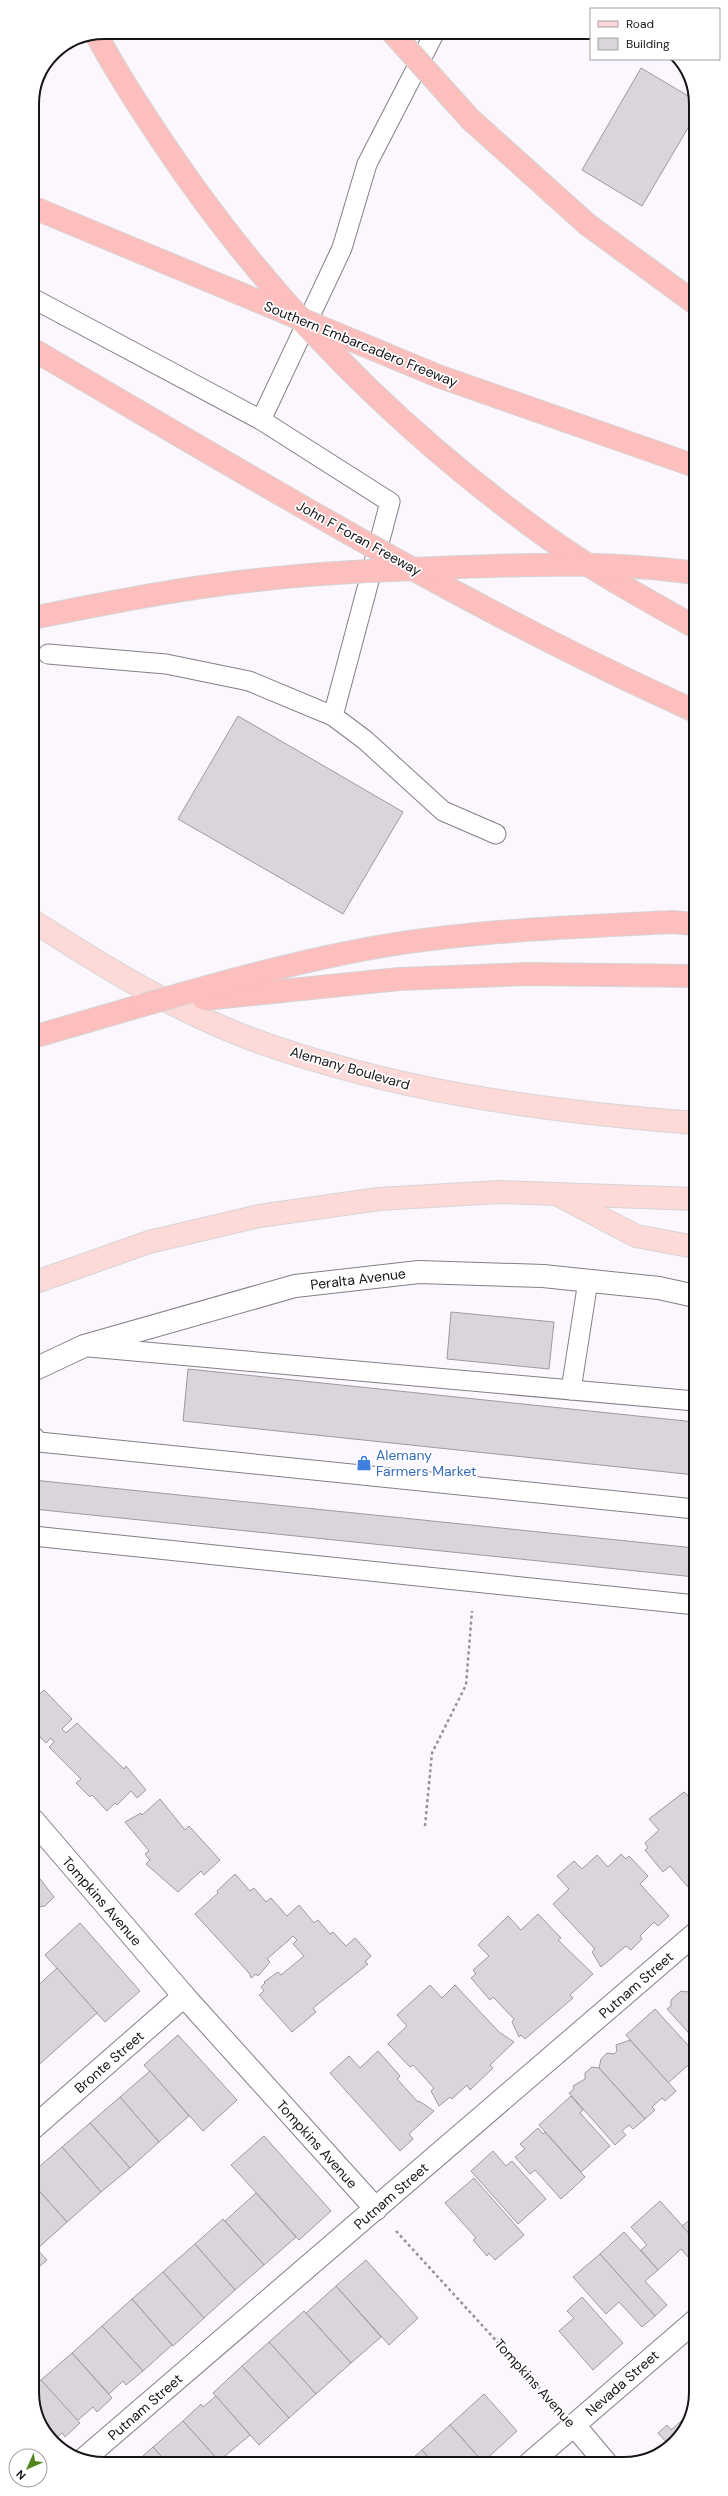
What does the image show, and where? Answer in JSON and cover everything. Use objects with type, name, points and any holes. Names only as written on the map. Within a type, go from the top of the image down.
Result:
[{"type":"highway","points":[[99,39],[117,74],[194,188],[267,283],[360,381],[446,460],[549,539],[689,623]]},
{"type":"highway","points":[[398,39],[470,119],[588,225],[689,299]]},
{"type":"highway","name":"Southern Embarcadero Freeway","points":[[39,210],[438,376],[689,464]]},
{"type":"highway","name":"John F Foran Freeway","points":[[39,353],[363,542],[515,624],[689,708]]},
{"type":"highway","points":[[39,617],[166,593],[256,580],[340,572],[505,566],[588,565],[689,573]]},
{"type":"highway","points":[[39,1034],[265,971],[389,945],[521,930],[672,922],[689,923]]},
{"type":"highway","points":[[143,1005],[399,979],[527,974],[689,976]]},
{"type":"main road","name":"Alemany Boulevard","points":[[39,926],[124,977],[182,1009],[246,1037],[310,1058],[461,1096],[537,1108],[689,1122]]},
{"type":"main road","points":[[39,1282],[149,1242],[259,1216],[379,1199],[499,1192],[552,1192],[689,1199]]},
{"type":"main road","points":[[552,1192],[636,1236],[689,1246]]},
{"type":"street","name":"Peralta Avenue","points":[[39,1367],[84,1346],[296,1286],[419,1272],[543,1276],[660,1288],[689,1295]]},
{"type":"street","name":"Tompkins Avenue","points":[[39,1827],[184,1996],[376,2209]]},
{"type":"street","name":"Putnam Street","points":[[88,2455],[689,1940]]},
{"type":"street","name":"Bronte Street","points":[[39,2123],[184,1996]]},
{"type":"street","name":"Nevada Street","points":[[537,2457],[689,2326]]},
{"type":"street","name":"Tompkins Avenue","points":[[574,2425],[601,2457]]},
{"type":"lane","points":[[261,420],[342,248],[367,164],[431,39]]},
{"type":"lane","points":[[39,302],[261,420],[390,502],[334,716]]},
{"type":"lane","points":[[48,654],[166,664],[249,680],[334,716],[365,740],[443,811],[496,834]]},
{"type":"lane","points":[[571,1390],[588,1281]]},
{"type":"lane","points":[[84,1346],[689,1400]]},
{"type":"lane","points":[[39,1442],[689,1508]]},
{"type":"lane","points":[[39,1537],[689,1604]]},
{"type":"path","points":[[425,1826],[432,1753],[466,1685],[475,1582]]},
{"type":"path","name":"Tompkins Avenue","points":[[376,2209],[574,2425]]},
{"type":"building","points":[[641,68],[688,96],[689,126],[642,206],[582,170]]},
{"type":"building","points":[[238,716],[403,812],[343,914],[178,819]]},
{"type":"building","points":[[451,1312],[554,1322],[549,1369],[447,1359]]},
{"type":"building","points":[[188,1369],[689,1421],[689,1474],[183,1421]]},
{"type":"building","points":[[39,1481],[689,1547],[689,1576],[39,1510]]},
{"type":"building","points":[[44,1690],[72,1719],[62,1729],[66,1733],[77,1723],[124,1769],[126,1766],[146,1790],[137,1798],[131,1791],[117,1805],[115,1803],[107,1811],[92,1795],[90,1797],[76,1783],[81,1779],[49,1747],[54,1742],[51,1738],[46,1743],[39,1735],[39,1695]]},
{"type":"building","points":[[684,1792],[689,1797],[689,1888],[670,1866],[663,1872],[645,1850],[648,1848],[645,1843],[659,1830],[649,1819]]},
{"type":"building","points":[[160,1799],[185,1830],[189,1826],[220,1860],[204,1875],[201,1871],[178,1892],[146,1864],[150,1860],[145,1854],[149,1851],[125,1822],[141,1813],[142,1815]]},
{"type":"building","points":[[621,1854],[626,1859],[629,1856],[648,1876],[640,1884],[669,1916],[658,1926],[654,1922],[640,1936],[642,1939],[631,1950],[626,1946],[601,1967],[592,1952],[595,1949],[553,1904],[569,1889],[557,1876],[574,1861],[582,1869],[597,1855],[608,1867]]},
{"type":"building","points":[[235,1874],[250,1891],[254,1888],[266,1902],[271,1898],[287,1916],[299,1905],[314,1923],[318,1920],[330,1934],[333,1932],[346,1946],[355,1938],[371,1956],[365,1962],[368,1964],[313,2008],[316,2012],[292,2032],[259,1995],[264,1991],[261,1987],[265,1983],[264,1982],[278,1972],[281,1975],[304,1956],[293,1944],[297,1940],[293,1936],[267,1959],[270,1962],[258,1976],[256,1974],[251,1978],[249,1973],[195,1914],[218,1893],[217,1891]]},
{"type":"building","points":[[39,1878],[54,1897],[45,1906],[39,1907]]},
{"type":"building","points":[[538,1914],[561,1938],[558,1940],[593,1974],[570,1995],[573,1998],[525,2039],[521,2035],[519,2037],[512,2022],[514,2019],[493,1997],[490,2000],[471,1978],[476,1974],[473,1970],[489,1956],[478,1945],[508,1916],[521,1930]]},
{"type":"building","points":[[80,1923],[140,1991],[105,2022],[45,1955]]},
{"type":"building","points":[[57,1968],[97,2013],[39,2065],[39,1984]]},
{"type":"building","points":[[430,1985],[442,1998],[455,1985],[499,2032],[514,2042],[490,2065],[493,2068],[470,2090],[467,2085],[452,2099],[450,2097],[439,2106],[431,2091],[434,2088],[413,2065],[410,2067],[388,2044],[407,2026],[397,2015]]},
{"type":"building","points":[[689,1990],[689,2033],[667,2009],[671,2006],[671,2000],[681,1991],[687,1992]]},
{"type":"building","points":[[655,2009],[689,2046],[689,2064],[668,2083],[626,2035]]},
{"type":"building","points":[[178,2035],[237,2100],[203,2131],[144,2065]]},
{"type":"building","points":[[630,2040],[676,2091],[665,2101],[662,2098],[652,2107],[655,2110],[645,2119],[599,2068],[601,2059],[607,2053],[614,2054],[617,2051],[616,2045]]},
{"type":"building","points":[[378,2051],[400,2076],[397,2079],[418,2102],[419,2101],[434,2111],[409,2134],[413,2139],[400,2151],[330,2073],[349,2056],[360,2068]]},
{"type":"building","points":[[592,2067],[599,2068],[645,2119],[633,2129],[629,2125],[622,2131],[626,2135],[615,2145],[569,2093],[574,2089],[573,2086],[585,2079],[585,2073]]},
{"type":"building","points":[[150,2071],[189,2116],[159,2142],[120,2097]]},
{"type":"building","points":[[571,2096],[583,2110],[580,2113],[610,2146],[581,2172],[539,2125]]},
{"type":"building","points":[[120,2097],[159,2142],[130,2168],[90,2123]]},
{"type":"building","points":[[90,2123],[130,2168],[101,2192],[62,2147]]},
{"type":"building","points":[[538,2128],[543,2134],[545,2132],[585,2177],[561,2199],[535,2170],[530,2174],[515,2157],[525,2149],[520,2144]]},
{"type":"building","points":[[264,2136],[331,2211],[299,2240],[231,2165]]},
{"type":"building","points":[[62,2147],[101,2192],[67,2222],[39,2191],[39,2167]]},
{"type":"building","points":[[493,2151],[506,2166],[512,2161],[546,2199],[518,2224],[471,2171]]},
{"type":"building","points":[[474,2178],[524,2235],[495,2260],[489,2253],[487,2256],[473,2240],[476,2238],[445,2203]]},
{"type":"building","points":[[39,2191],[67,2222],[39,2247]]},
{"type":"building","points":[[256,2193],[296,2237],[264,2265],[225,2221]]},
{"type":"building","points":[[660,2201],[689,2233],[689,2258],[681,2249],[658,2270],[641,2250],[647,2245],[631,2227]]},
{"type":"building","points":[[223,2219],[264,2265],[235,2290],[195,2244]]},
{"type":"building","points":[[689,2220],[689,2234],[682,2226]]},
{"type":"building","points":[[624,2232],[658,2270],[645,2281],[667,2305],[655,2316],[600,2254]]},
{"type":"building","points":[[195,2244],[235,2290],[204,2318],[163,2272]]},
{"type":"building","points":[[39,2251],[47,2260],[39,2267]]},
{"type":"building","points":[[600,2254],[655,2316],[642,2327],[619,2302],[606,2314],[573,2277]]},
{"type":"building","points":[[366,2260],[418,2318],[389,2345],[336,2286]]},
{"type":"building","points":[[163,2272],[204,2318],[173,2346],[132,2299]]},
{"type":"building","points":[[336,2286],[381,2337],[351,2363],[306,2313]]},
{"type":"building","points":[[582,2297],[623,2343],[593,2370],[559,2331],[574,2318],[567,2311]]},
{"type":"building","points":[[132,2299],[172,2345],[143,2371],[102,2326]]},
{"type":"building","points":[[304,2311],[351,2363],[316,2394],[269,2342]]},
{"type":"building","points":[[102,2326],[143,2371],[126,2385],[123,2381],[109,2394],[72,2353]]},
{"type":"building","points":[[269,2342],[316,2394],[289,2418],[242,2366]]},
{"type":"building","points":[[72,2353],[112,2398],[97,2412],[93,2407],[77,2421],[41,2380]]},
{"type":"building","points":[[242,2366],[289,2418],[259,2445],[213,2393]]},
{"type":"building","points":[[41,2380],[80,2423],[65,2437],[62,2433],[57,2437],[52,2432],[44,2417],[40,2405],[39,2382]]},
{"type":"building","points":[[484,2394],[517,2431],[488,2457],[479,2457],[450,2425]]},
{"type":"building","points":[[216,2396],[250,2435],[224,2457],[215,2457],[183,2421],[201,2404],[203,2407]]},
{"type":"building","points":[[683,2420],[676,2432],[666,2442],[658,2433],[667,2425],[671,2430]]},
{"type":"building","points":[[183,2421],[215,2457],[162,2457],[153,2447]]},
{"type":"building","points":[[450,2425],[479,2457],[428,2457],[422,2450]]},
{"type":"building","points":[[153,2447],[162,2457],[142,2457]]},
{"type":"building","points":[[422,2450],[428,2457],[414,2457]]},
{"type":"place","name":"Alemany Farmers Market","points":[[364,1463]]}]
